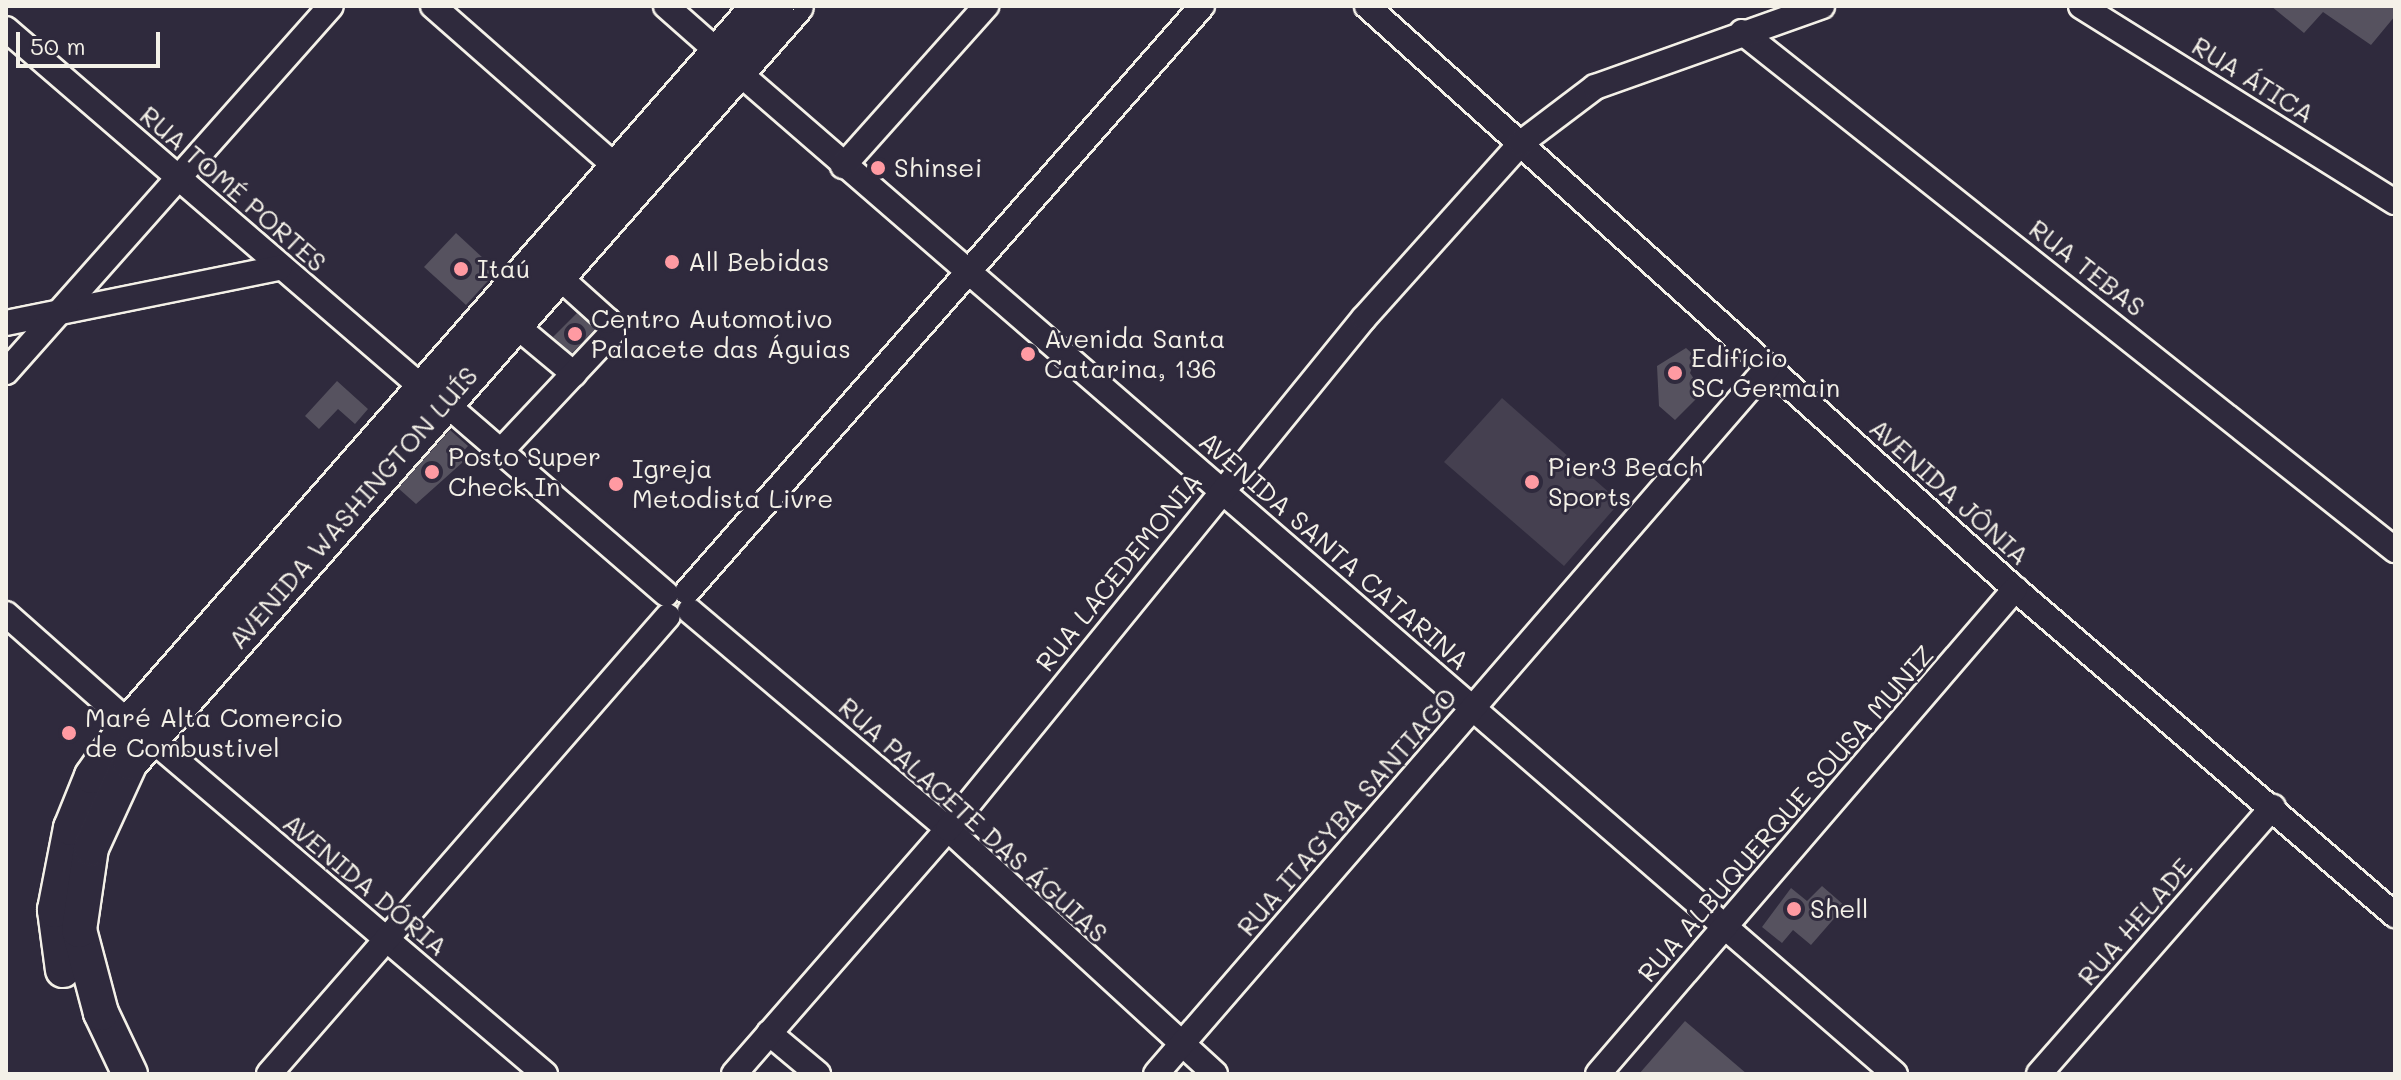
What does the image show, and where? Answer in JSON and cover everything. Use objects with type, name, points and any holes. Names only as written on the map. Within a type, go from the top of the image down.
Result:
[{"type":"highway","name":"AVENIDA WASHINGTON LUÍS","points":[[435,396],[514,324],[557,275],[727,61],[759,6]]},
{"type":"highway","name":"AVENIDA WASHINGTON LUÍS","points":[[104,1074],[62,965],[55,910],[71,828],[92,776],[139,730],[435,396],[616,167],[727,61],[796,6]]},
{"type":"highway","name":"AVENIDA WASHINGTON LUÍS","points":[[130,1074],[84,959],[80,902],[105,810],[139,730]]},
{"type":"street","points":[[6,372],[331,6]]},
{"type":"street","points":[[433,6],[616,167]]},
{"type":"street","name":"AVENIDA SANTA CATARINA","points":[[666,6],[843,166],[1727,927],[1884,1070]]},
{"type":"street","points":[[843,166],[986,6]]},
{"type":"street","points":[[269,1074],[966,269],[1202,6]]},
{"type":"street","name":"AVENIDA JÔNIA","points":[[1367,6],[2015,589],[2273,807],[2395,915]]},
{"type":"street","name":"RUA LACEDEMONIA","points":[[734,1074],[948,829],[1220,490],[1521,143],[1595,87],[1822,6]]},
{"type":"street","name":"RUA ÁTICA","points":[[2081,6],[2395,202]]},
{"type":"street","name":"RUA TOMÉ PORTES","points":[[6,29],[280,268],[435,396]]},
{"type":"street","name":"RUA TEBAS","points":[[1742,32],[2395,550]]},
{"type":"street","points":[[6,323],[280,268]]},
{"type":"street","points":[[501,451],[612,329],[557,275]]},
{"type":"street","points":[[514,324],[574,374]]},
{"type":"street","name":"RUA ITAGYBA SANTIAGO","points":[[1156,1074],[1768,367]]},
{"type":"street","name":"RUA PALACETE DAS ÁGUIAS","points":[[435,396],[948,829],[1215,1074]]},
{"type":"street","name":"RUA ALBUQUERQUE SOUSA MUNIZ","points":[[1598,1074],[2015,589]]},
{"type":"street","name":"AVENIDA DÓRIA","points":[[6,614],[545,1074]]},
{"type":"street","name":"RUA HELADE","points":[[2039,1074],[2273,807]]},
{"type":"street","points":[[769,1033],[818,1074]]},
{"type":"shaded area","name":"Pier3 Beach Sports","points":[[1502,398],[1620,502],[1564,566],[1444,462]]},
{"type":"building","points":[[2271,6],[2395,6],[2395,16],[2371,45],[2323,12],[2304,33]]},
{"type":"building","name":"Itaú","points":[[456,233],[497,271],[466,305],[424,267]]},
{"type":"building","name":"Centro Automotivo Palacete das Águias","points":[[577,313],[595,329],[572,353],[553,337]]},
{"type":"building","name":"Edifício SC Germain","points":[[1686,348],[1696,357],[1690,373],[1703,392],[1675,420],[1659,406],[1657,366]]},
{"type":"building","points":[[337,381],[368,409],[355,424],[338,409],[319,429],[305,416]]},
{"type":"building","name":"Posto Super Check In","points":[[450,430],[468,446],[457,458],[463,462],[416,504],[398,488]]},
{"type":"building","name":"Shell","points":[[1822,886],[1845,906],[1811,945],[1793,930],[1782,943],[1762,927],[1791,888],[1807,901]]},
{"type":"building","points":[[1685,1021],[1747,1074],[1639,1074]]},
{"type":"place","name":"Shinsei","points":[[878,168]]},
{"type":"place","name":"All Bebidas","points":[[672,262]]},
{"type":"place","name":"Itaú","points":[[461,269]]},
{"type":"place","name":"Centro Automotivo Palacete das Águias","points":[[575,334]]},
{"type":"place","name":"Avenida Santa Catarina, 136","points":[[1028,354]]},
{"type":"place","name":"Edifício SC Germain","points":[[1675,373]]},
{"type":"place","name":"Posto Super Check In","points":[[432,472]]},
{"type":"place","name":"Pier3 Beach Sports","points":[[1532,482]]},
{"type":"place","name":"Igreja Metodista Livre","points":[[616,484]]},
{"type":"place","name":"Maré Alta Comercio de Combustivel","points":[[69,733]]},
{"type":"place","name":"Shell","points":[[1794,909]]}]
